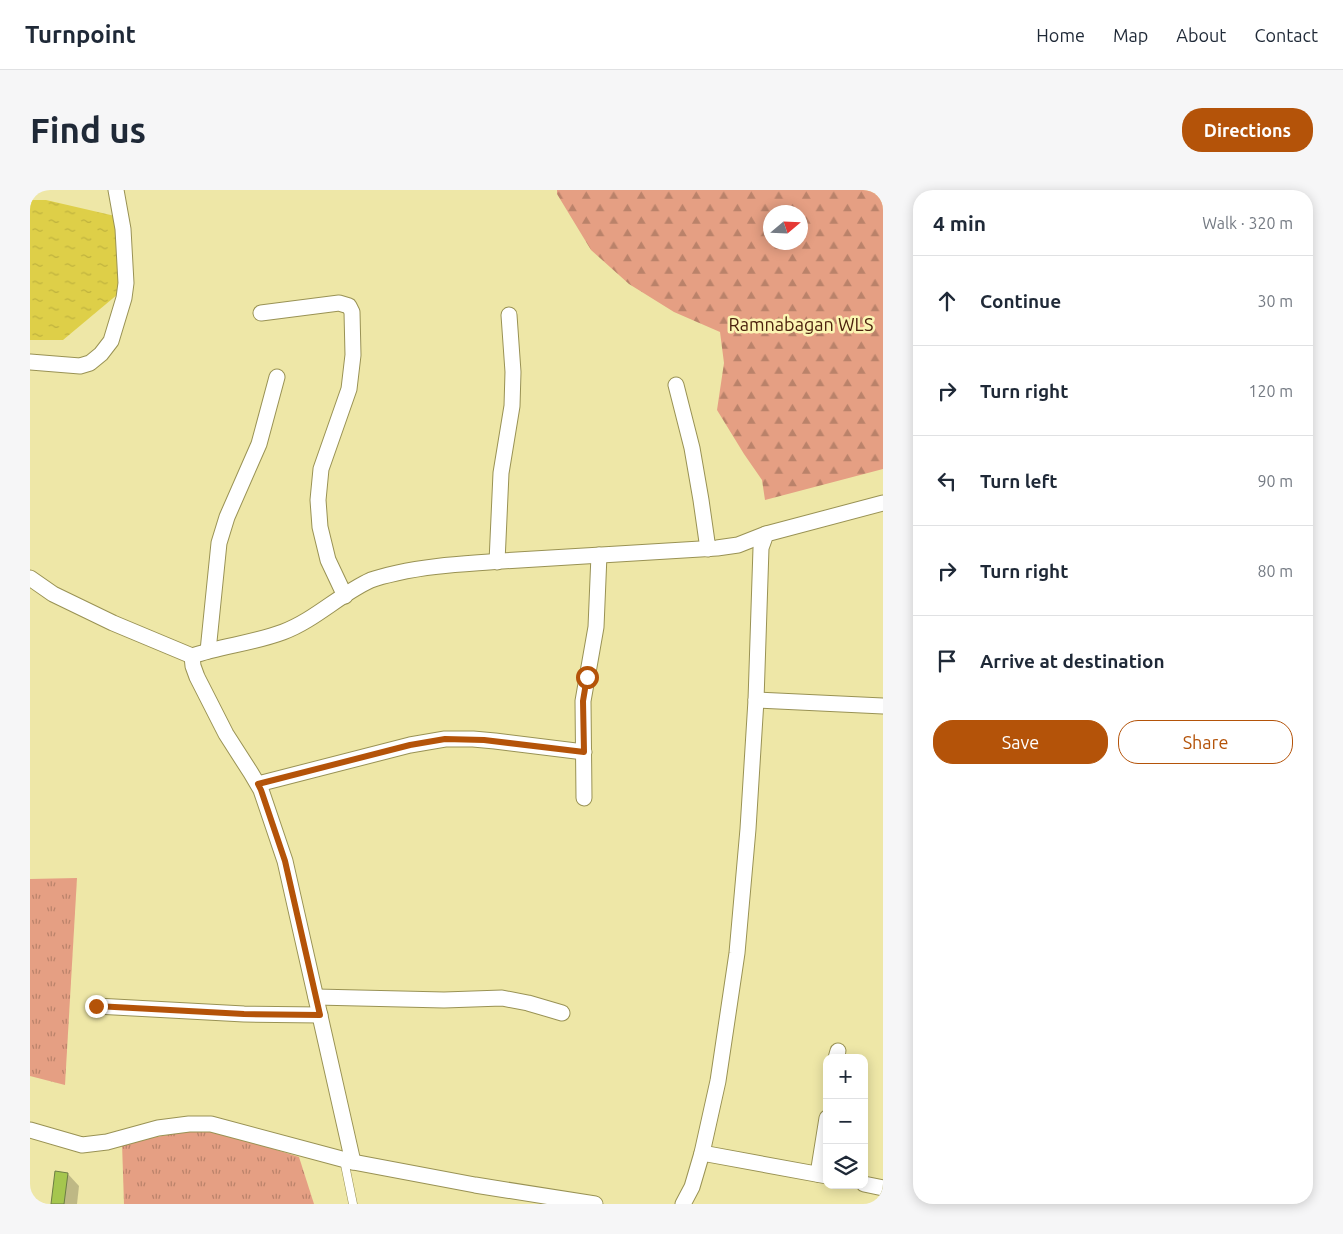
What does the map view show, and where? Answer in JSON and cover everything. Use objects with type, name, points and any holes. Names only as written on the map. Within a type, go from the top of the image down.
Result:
[{"type":"street","points":[[30,362],[80,366],[101,354],[111,341],[124,298],[126,283],[123,229],[116,190]]},
{"type":"street","points":[[261,313],[339,303],[348,306],[352,312],[353,355],[349,389],[320,470],[318,500],[320,527],[328,560],[345,596]]},
{"type":"street","points":[[497,562],[501,473],[512,406],[513,372],[509,315]]},
{"type":"street","points":[[208,650],[219,543],[227,517],[259,444],[277,377]]},
{"type":"street","points":[[676,385],[692,448],[702,500],[708,549]]},
{"type":"street","points":[[30,578],[53,594],[96,615],[192,656],[208,650],[283,632],[372,580],[396,573],[426,568],[497,562],[708,549],[738,545],[766,534],[883,503]]},
{"type":"street","points":[[683,1204],[692,1187],[702,1153],[718,1081],[737,953],[748,829],[756,700],[761,548],[766,534]]},
{"type":"street","points":[[584,798],[583,701],[596,627],[599,555]]},
{"type":"street","points":[[192,656],[197,677],[226,734],[261,790],[285,861],[320,1015],[348,1161]]},
{"type":"street","points":[[756,700],[883,706]]},
{"type":"street","points":[[258,784],[410,745],[445,739],[495,741],[584,752]]},
{"type":"street","points":[[316,997],[444,1000],[502,998],[562,1013]]},
{"type":"street","points":[[96,1006],[244,1014],[320,1015]]},
{"type":"street","points":[[30,1130],[82,1145],[107,1142],[158,1128],[189,1124],[211,1124],[348,1161],[475,1185],[595,1204]]},
{"type":"street","points":[[702,1153],[822,1175],[825,1144]]},
{"type":"street","points":[[868,1185],[883,1188]]},
{"type":"lane","points":[[348,1161],[353,1204]]},
{"type":"green space","name":"Ramnabagan WLS","points":[[557,190],[883,190],[883,469],[765,500],[762,480],[717,410],[724,363],[720,332],[674,312],[629,284],[591,250],[557,194]]},
{"type":"green space","points":[[77,878],[65,1085],[30,1076],[30,879]]},
{"type":"green space","points":[[207,1128],[299,1157],[314,1204],[124,1204],[122,1143]]},
{"type":"water","points":[[30,200],[46,200],[115,216],[124,289],[63,340],[30,340]]},
{"type":"building","points":[[55,1171],[68,1173],[64,1204],[51,1204]]},
{"type":"route","points":[[96,1006],[244,1014],[320,1015],[285,861],[258,784],[410,745],[445,739],[484,740],[584,752],[583,701],[587,677]]}]
